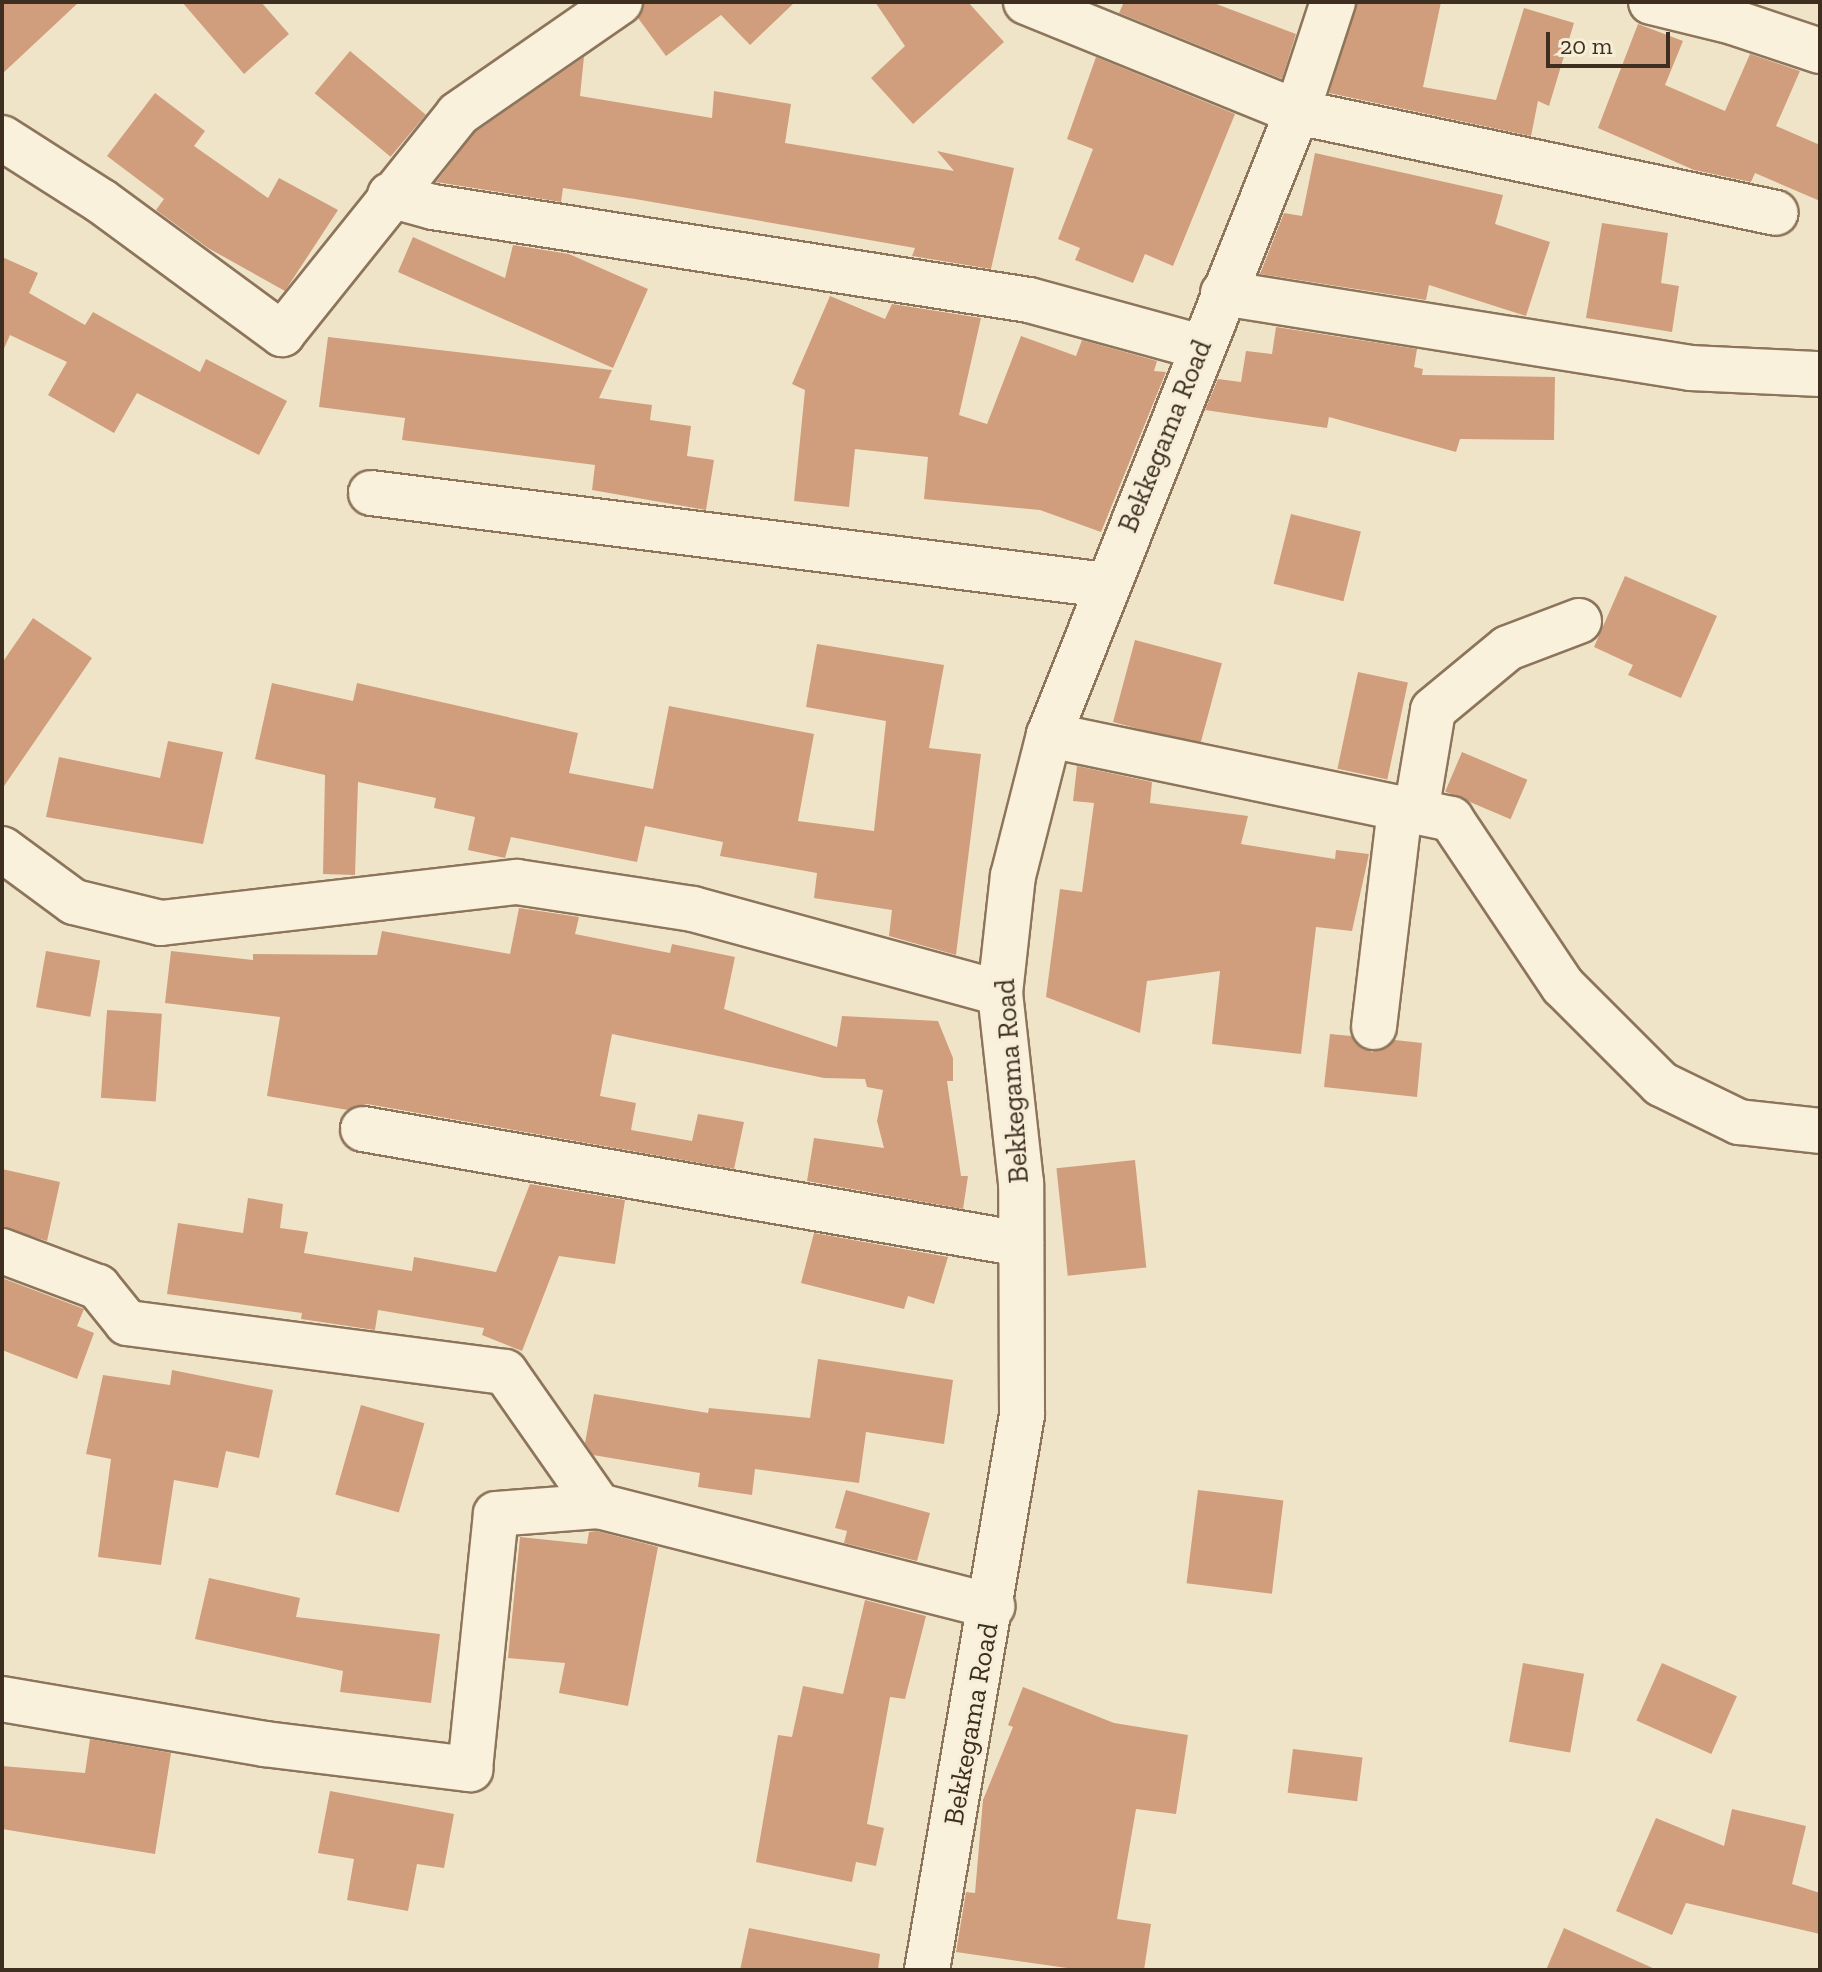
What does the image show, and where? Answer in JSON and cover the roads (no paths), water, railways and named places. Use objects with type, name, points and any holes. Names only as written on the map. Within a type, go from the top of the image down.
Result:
[{"type":"street","points":[[2,138],[101,201],[282,334],[390,195],[458,114],[620,2]]},
{"type":"street","points":[[1026,2],[1297,112],[1775,213]]},
{"type":"street","name":"Bekkegama Road","points":[[927,1970],[992,1606],[1022,1415],[1021,1183],[1000,993],[1013,876],[1049,735],[1105,585],[1297,112],[1333,2]]},
{"type":"street","points":[[1651,2],[1733,22],[1820,51]]},
{"type":"street","points":[[390,195],[448,210],[1029,300],[1201,347]]},
{"type":"street","points":[[1223,293],[1691,368],[1820,374]]},
{"type":"street","points":[[371,493],[1105,585]]},
{"type":"street","points":[[1374,1027],[1408,810],[1433,710],[1508,648],[1579,621]]},
{"type":"street","points":[[1049,735],[1451,819],[1563,986],[1661,1084],[1739,1122],[1820,1131]]},
{"type":"street","points":[[2,849],[74,902],[161,923],[517,882],[693,909],[1000,993]]},
{"type":"street","points":[[363,1129],[1021,1244]]},
{"type":"street","points":[[2,1251],[98,1287],[127,1323],[505,1372],[599,1506]]},
{"type":"street","points":[[2,1699],[265,1744],[470,1769],[496,1514],[599,1506],[992,1606]]}]
